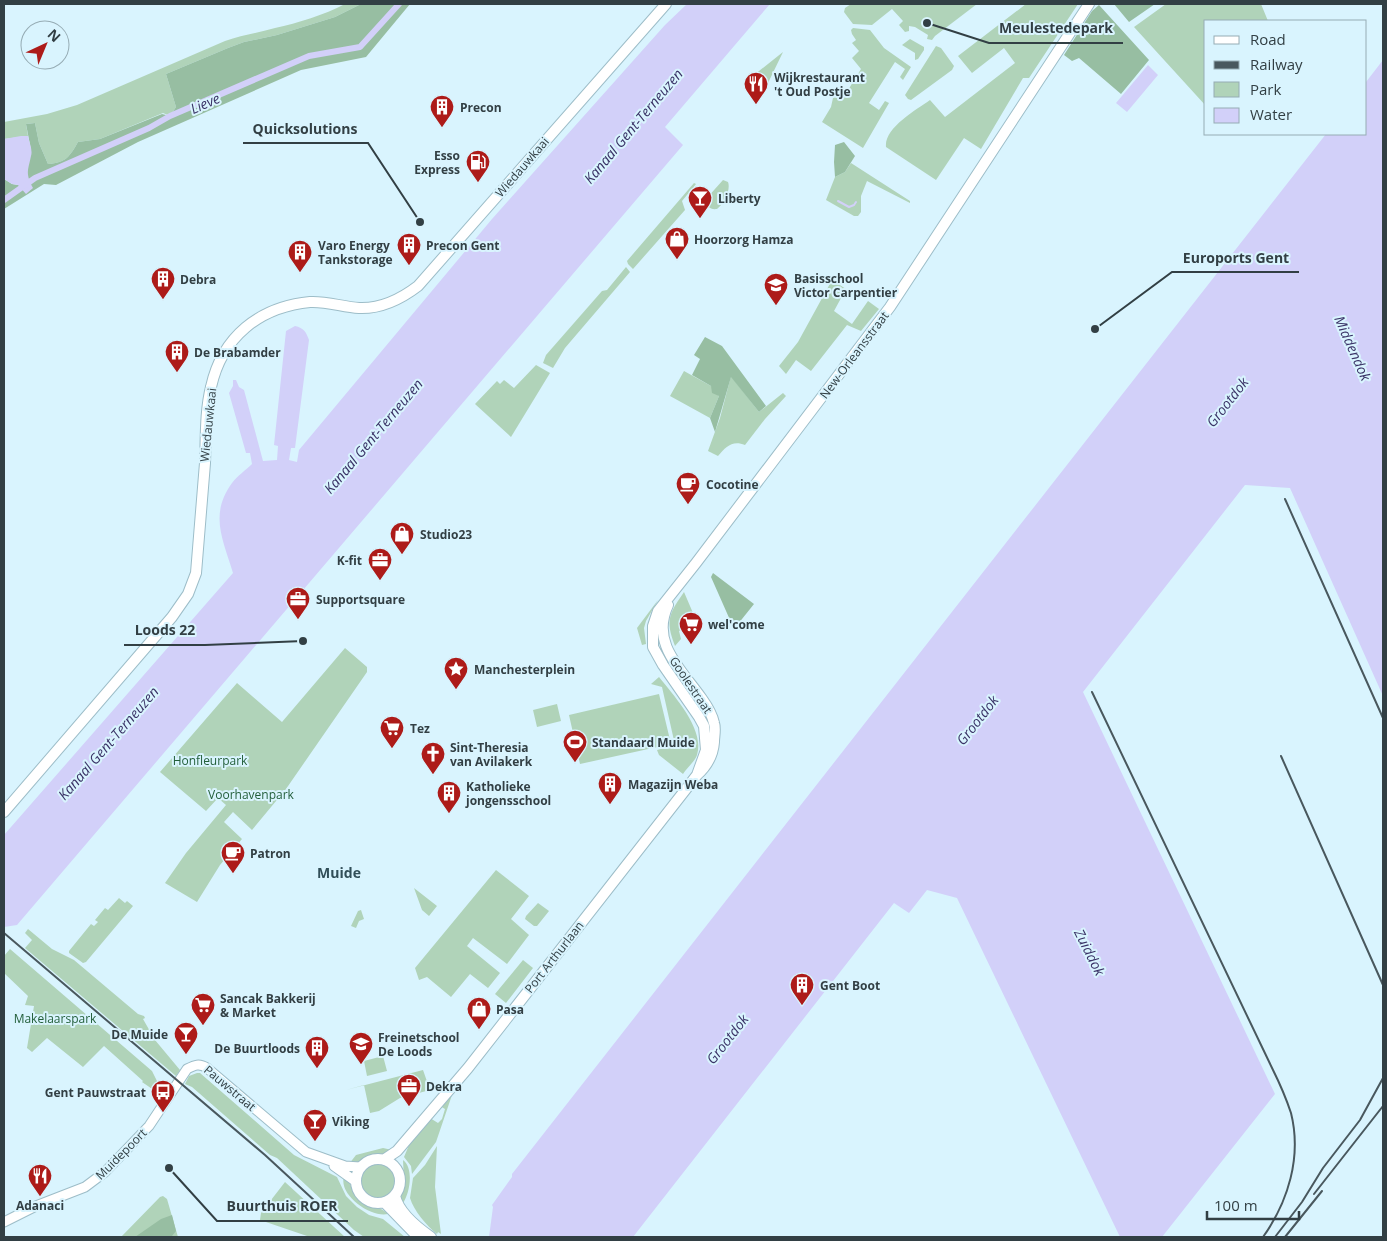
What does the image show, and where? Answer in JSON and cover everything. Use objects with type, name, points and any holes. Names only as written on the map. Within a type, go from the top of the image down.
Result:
[{"type":"main road","name":"Wiedauwkaai","points":[[4,812],[172,617],[188,594],[196,573],[211,387],[224,353],[233,339],[256,320],[289,305],[313,302],[359,308],[375,307],[394,302],[418,286],[666,4]]},
{"type":"main road","name":"New-Orleansstraat","points":[[671,597],[886,313],[1089,4]]},
{"type":"main road","name":"Goolestraat","points":[[671,597],[661,624],[665,644],[708,708],[715,726]]},
{"type":"main road","name":"Goolestraat","points":[[671,597],[664,602],[654,619],[653,647],[704,726]]},
{"type":"main road","name":"Port Arthurlaan","points":[[697,775],[706,750],[704,726]]},
{"type":"main road","name":"Port Arthurlaan","points":[[360,1167],[371,1159],[385,1159],[397,1151],[473,1061],[704,768],[710,759],[713,748],[715,726]]},
{"type":"main road","name":"Port Arthurlaan","points":[[395,1196],[400,1186],[396,1168],[409,1137]]},
{"type":"main road","points":[[385,1159],[396,1168]]},
{"type":"main road","points":[[355,1182],[360,1167]]},
{"type":"main road","name":"Port Arthurlaan","points":[[355,1182],[358,1191],[366,1200],[378,1204],[384,1202]]},
{"type":"main road","points":[[418,1237],[384,1202],[395,1196],[396,1201],[408,1216],[431,1237]]},
{"type":"street","name":"Pauwstraat","points":[[187,1070],[196,1064],[202,1064],[270,1122]]},
{"type":"street","name":"Muidepoort","points":[[4,1222],[36,1206],[85,1187],[105,1172],[149,1126],[187,1070]]},
{"type":"street","name":"Port Arthurlaan","points":[[270,1122],[306,1152],[347,1167],[360,1167]]},
{"type":"street","name":"Port Arthurlaan","points":[[328,1161],[355,1182]]},
{"type":"green space","points":[[345,4],[361,4],[335,17],[277,35],[244,42],[166,74],[176,107],[170,116],[163,113],[100,139],[78,142],[70,155],[59,162],[48,164],[39,143],[35,123],[26,124],[28,136],[4,139],[4,122],[47,114],[77,105],[225,41],[302,21]]},
{"type":"green space","points":[[361,4],[410,4],[366,57],[301,70],[138,142],[56,185],[44,184],[4,209],[4,179],[18,185],[27,178],[31,150],[26,124],[35,123],[39,143],[48,164],[59,162],[70,155],[78,142],[100,139],[162,114],[170,116],[176,107],[166,74],[244,42],[277,35],[335,17]]},
{"type":"green space","points":[[851,4],[977,4],[932,40],[927,39],[928,35],[915,27],[909,26],[909,31],[905,32],[899,25],[903,21],[892,9],[872,25],[853,24],[844,12],[845,8]]},
{"type":"green space","points":[[1026,4],[1078,4],[1029,78],[1023,78],[981,149],[964,138],[936,180],[886,147],[890,133],[895,126],[930,100],[945,117],[1015,63],[1004,48],[972,73],[958,56]]},
{"type":"green space","points":[[1114,4],[1155,4],[1129,22]]},
{"type":"green space","points":[[1166,4],[1261,4],[1268,20],[1204,20],[1204,104],[1134,27]]},
{"type":"green space","points":[[1099,5],[1149,60],[1121,94],[1079,58],[1072,61],[1064,55],[1092,11]]},
{"type":"green space","points":[[853,28],[870,30],[884,48],[911,67],[903,80],[900,77],[905,69],[895,62],[869,103],[879,110],[885,101],[889,103],[863,148],[822,122],[831,107],[833,98],[845,95],[861,69],[852,58],[859,51],[852,43],[856,40],[851,30]]},
{"type":"green space","points":[[910,39],[924,47],[918,59],[915,60],[915,53],[902,45]]},
{"type":"green space","points":[[936,46],[941,48],[954,66],[952,70],[911,100],[908,99],[905,95]]},
{"type":"green space","points":[[783,52],[768,83],[753,75],[754,75]]},
{"type":"green space","points":[[844,142],[855,156],[845,172],[835,177],[835,145]]},
{"type":"green space","points":[[851,163],[910,201],[910,203],[867,181],[861,196],[861,212],[858,216],[854,216],[826,200],[835,177],[845,172]]},
{"type":"green space","points":[[723,180],[728,182],[729,185],[726,197],[717,209],[710,208],[706,199]]},
{"type":"green space","points":[[694,183],[696,184],[682,201],[685,210],[633,269],[627,261]]},
{"type":"green space","points":[[626,267],[630,272],[565,348],[553,368],[543,363],[546,355],[602,291],[607,290]]},
{"type":"green space","points":[[832,280],[846,289],[834,311],[852,324],[868,301],[879,309],[861,331],[847,325],[811,371],[796,360],[786,374],[779,366],[798,342]]},
{"type":"green space","points":[[705,337],[722,346],[766,406],[759,412],[731,377],[715,432],[710,418],[719,396],[712,393],[711,386],[692,375],[700,359],[694,355]]},
{"type":"green space","points":[[536,365],[550,373],[511,437],[475,404],[497,381],[500,384],[504,380],[514,388]]},
{"type":"green space","points":[[684,371],[711,386],[719,396],[710,418],[670,396]]},
{"type":"green space","points":[[731,376],[759,412],[783,393],[786,396],[745,445],[733,444],[718,456],[708,451],[720,418]]},
{"type":"green space","points":[[713,573],[754,604],[734,629],[711,577]]},
{"type":"green space","points":[[684,592],[696,620],[679,631],[681,639],[675,646],[670,630],[670,617]]},
{"type":"green space","points":[[658,600],[646,621],[644,628],[646,644],[642,645],[637,628]]},
{"type":"green space","points":[[345,648],[367,667],[367,672],[286,789],[252,830],[233,812],[224,822],[242,839],[220,865],[197,902],[165,883],[186,853],[226,805],[218,798],[206,811],[160,772],[237,683],[282,722]]},
{"type":"green space","points":[[659,677],[687,713],[697,735],[697,755],[683,774],[659,755],[657,750],[675,745],[662,687],[651,684]]},
{"type":"green space","points":[[659,694],[671,744],[580,764],[569,715]]},
{"type":"green space","points":[[557,704],[561,721],[537,727],[533,710]]},
{"type":"green space","points":[[496,870],[529,896],[511,919],[529,935],[507,964],[473,938],[467,946],[500,973],[488,988],[470,974],[451,997],[427,977],[419,980],[415,968]]},
{"type":"green space","points":[[414,888],[437,906],[429,916],[422,910]]},
{"type":"green space","points":[[119,898],[133,906],[86,962],[83,963],[69,953],[91,924],[94,926],[98,922],[95,920],[105,908],[108,910]]},
{"type":"green space","points":[[538,903],[549,911],[537,926],[534,926],[525,919]]},
{"type":"green space","points":[[361,910],[364,919],[359,921],[356,928],[351,926],[358,911]]},
{"type":"green space","points":[[28,929],[52,949],[74,960],[138,1014],[144,1016],[145,1018],[143,1019],[155,1040],[180,1070],[176,1076],[25,948],[32,940],[25,933]]},
{"type":"green space","name":"Makelaarspark","points":[[10,949],[152,1071],[157,1081],[165,1088],[161,1095],[142,1082],[104,1046],[83,1067],[47,1038],[32,1052],[27,1048],[34,1006],[25,1005],[28,996],[4,973],[4,956]]},
{"type":"green space","points":[[523,960],[533,968],[506,1003],[495,994]]},
{"type":"green space","points":[[383,1056],[387,1071],[367,1076],[364,1061]]},
{"type":"green space","points":[[423,1070],[430,1090],[400,1098],[379,1111],[370,1113],[364,1085]]},
{"type":"green space","points":[[200,1073],[294,1155],[337,1177],[346,1196],[357,1207],[369,1215],[383,1219],[405,1237],[364,1237],[354,1230],[277,1158],[270,1155],[192,1087],[185,1084],[189,1076]]},
{"type":"green space","points":[[452,1095],[436,1142],[412,1174],[411,1166],[404,1157],[412,1138],[430,1118],[438,1123],[442,1119],[445,1109],[440,1106]]},
{"type":"green space","points":[[437,1146],[435,1187],[441,1234],[438,1232],[437,1234],[417,1213],[410,1198],[413,1178],[425,1165]]},
{"type":"green space","points":[[383,1148],[392,1150],[349,1164],[356,1155]]},
{"type":"green space","points":[[403,1160],[409,1169],[410,1181],[408,1193],[403,1203],[400,1196],[404,1181]]},
{"type":"green space","points":[[378,1161],[391,1167],[397,1180],[391,1193],[378,1199],[365,1193],[359,1180],[365,1167]]},
{"type":"green space","points":[[344,1176],[363,1202],[382,1209],[388,1214],[373,1212],[357,1204],[346,1191],[343,1183]]},
{"type":"green space","points":[[285,1182],[345,1237],[310,1237],[260,1220],[261,1213]]},
{"type":"green space","points":[[163,1196],[167,1199],[178,1237],[121,1237],[160,1197]]},
{"type":"green space","points":[[172,1215],[176,1231],[172,1236],[135,1237],[161,1219]]},
{"type":"water","name":"Kanaal Gent-Terneuzen","points":[[687,4],[770,4],[665,127],[683,145],[17,925],[4,927],[4,835],[233,573],[220,527],[221,506],[232,483],[252,464],[250,453],[246,453],[229,393],[233,386],[233,380],[236,380],[239,387],[244,390],[263,461],[277,460],[278,446],[274,445],[286,331],[295,326],[304,331],[309,340],[295,448],[291,448],[289,460],[297,462],[299,450],[492,219],[665,25]]},
{"type":"water","points":[[1383,60],[1383,696],[1290,488],[1245,485],[1083,692],[1275,1094],[1162,1237],[1120,1237],[957,898],[927,890],[909,913],[894,903],[633,1237],[489,1237],[492,1205],[512,1177],[512,1174],[1325,135],[1367,135],[1367,81]]},
{"type":"water","points":[[1148,65],[1158,75],[1127,112],[1116,103]]},
{"type":"water","points":[[28,136],[32,151],[28,172],[33,188],[26,194],[18,185],[4,179],[4,139]]},
{"type":"waterway","name":"Lieve","points":[[4,200],[35,178],[149,128],[170,116],[309,56],[360,47],[399,4]]},
{"type":"waterway","points":[[838,201],[849,207],[856,202]]},
{"type":"railway","points":[[1285,499],[1383,718]]},
{"type":"railway","points":[[1092,692],[1276,1075],[1291,1113],[1295,1146],[1294,1162],[1286,1194],[1263,1237]]},
{"type":"railway","points":[[1281,756],[1383,985]]},
{"type":"railway","points":[[4,933],[265,1155],[354,1237]]},
{"type":"railway","points":[[1275,1237],[1302,1202],[1323,1168],[1360,1120],[1383,1078]]},
{"type":"railway","points":[[1314,1194],[1383,1106]]},
{"type":"railway","points":[[1285,1237],[1322,1191]]},
{"type":"place","name":"Meulestedepark","points":[[927,23]]},
{"type":"place","name":"Wijkrestaurant 't Oud Postje","points":[[756,105]]},
{"type":"place","name":"Precon","points":[[442,128]]},
{"type":"place","name":"Esso Express","points":[[478,183]]},
{"type":"place","name":"Liberty","points":[[700,219]]},
{"type":"place","name":"Quicksolutions","points":[[420,222]]},
{"type":"place","name":"Hoorzorg Hamza","points":[[677,260]]},
{"type":"place","name":"Precon Gent","points":[[409,266]]},
{"type":"place","name":"Varo Energy Tankstorage","points":[[300,273]]},
{"type":"place","name":"Debra","points":[[163,300]]},
{"type":"place","name":"Basisschool Victor Carpentier","points":[[776,306]]},
{"type":"place","name":"Euroports Gent","points":[[1095,329]]},
{"type":"place","name":"De Brabamder","points":[[177,373]]},
{"type":"place","name":"Cocotine","points":[[688,505]]},
{"type":"place","name":"Studio23","points":[[402,555]]},
{"type":"place","name":"K-fit","points":[[380,581]]},
{"type":"place","name":"Supportsquare","points":[[298,620]]},
{"type":"place","name":"Loods 22","points":[[303,641]]},
{"type":"place","name":"wel'come","points":[[691,645]]},
{"type":"place","name":"Manchesterplein","points":[[456,690]]},
{"type":"place","name":"Tez","points":[[392,749]]},
{"type":"place","name":"Standaard Muide","points":[[575,763]]},
{"type":"place","name":"Sint-Theresia van Avilakerk","points":[[433,775]]},
{"type":"place","name":"Magazijn Weba","points":[[610,805]]},
{"type":"place","name":"Katholieke jongensschool","points":[[449,814]]},
{"type":"place","name":"Patron","points":[[233,874]]},
{"type":"place","name":"Gent Boot","points":[[802,1006]]},
{"type":"place","name":"Sancak Bakkerij & Market","points":[[203,1026]]},
{"type":"place","name":"Pasa","points":[[479,1030]]},
{"type":"place","name":"De Muide","points":[[186,1055]]},
{"type":"place","name":"Freinetschool De Loods","points":[[361,1065]]},
{"type":"place","name":"De Buurtloods","points":[[317,1069]]},
{"type":"place","name":"Dekra","points":[[409,1107]]},
{"type":"place","name":"Gent Pauwstraat","points":[[163,1113]]},
{"type":"place","name":"Viking","points":[[315,1142]]},
{"type":"place","name":"Buurthuis ROER","points":[[169,1168]]},
{"type":"place","name":"Adanaci","points":[[40,1197]]},
{"type":"district","name":"Muide","points":[[339,872]]},
{"type":"water label","name":"Middendok","points":[[1353,348]]},
{"type":"water label","name":"Grootdok","points":[[1227,402]]},
{"type":"water label","name":"Grootdok","points":[[977,720]]},
{"type":"water label","name":"Zuiddok","points":[[1090,952]]},
{"type":"water label","name":"Grootdok","points":[[727,1039]]},
{"type":"park label","name":"Honfleurpark","points":[[210,760]]},
{"type":"park label","name":"Voorhavenpark","points":[[251,794]]}]
